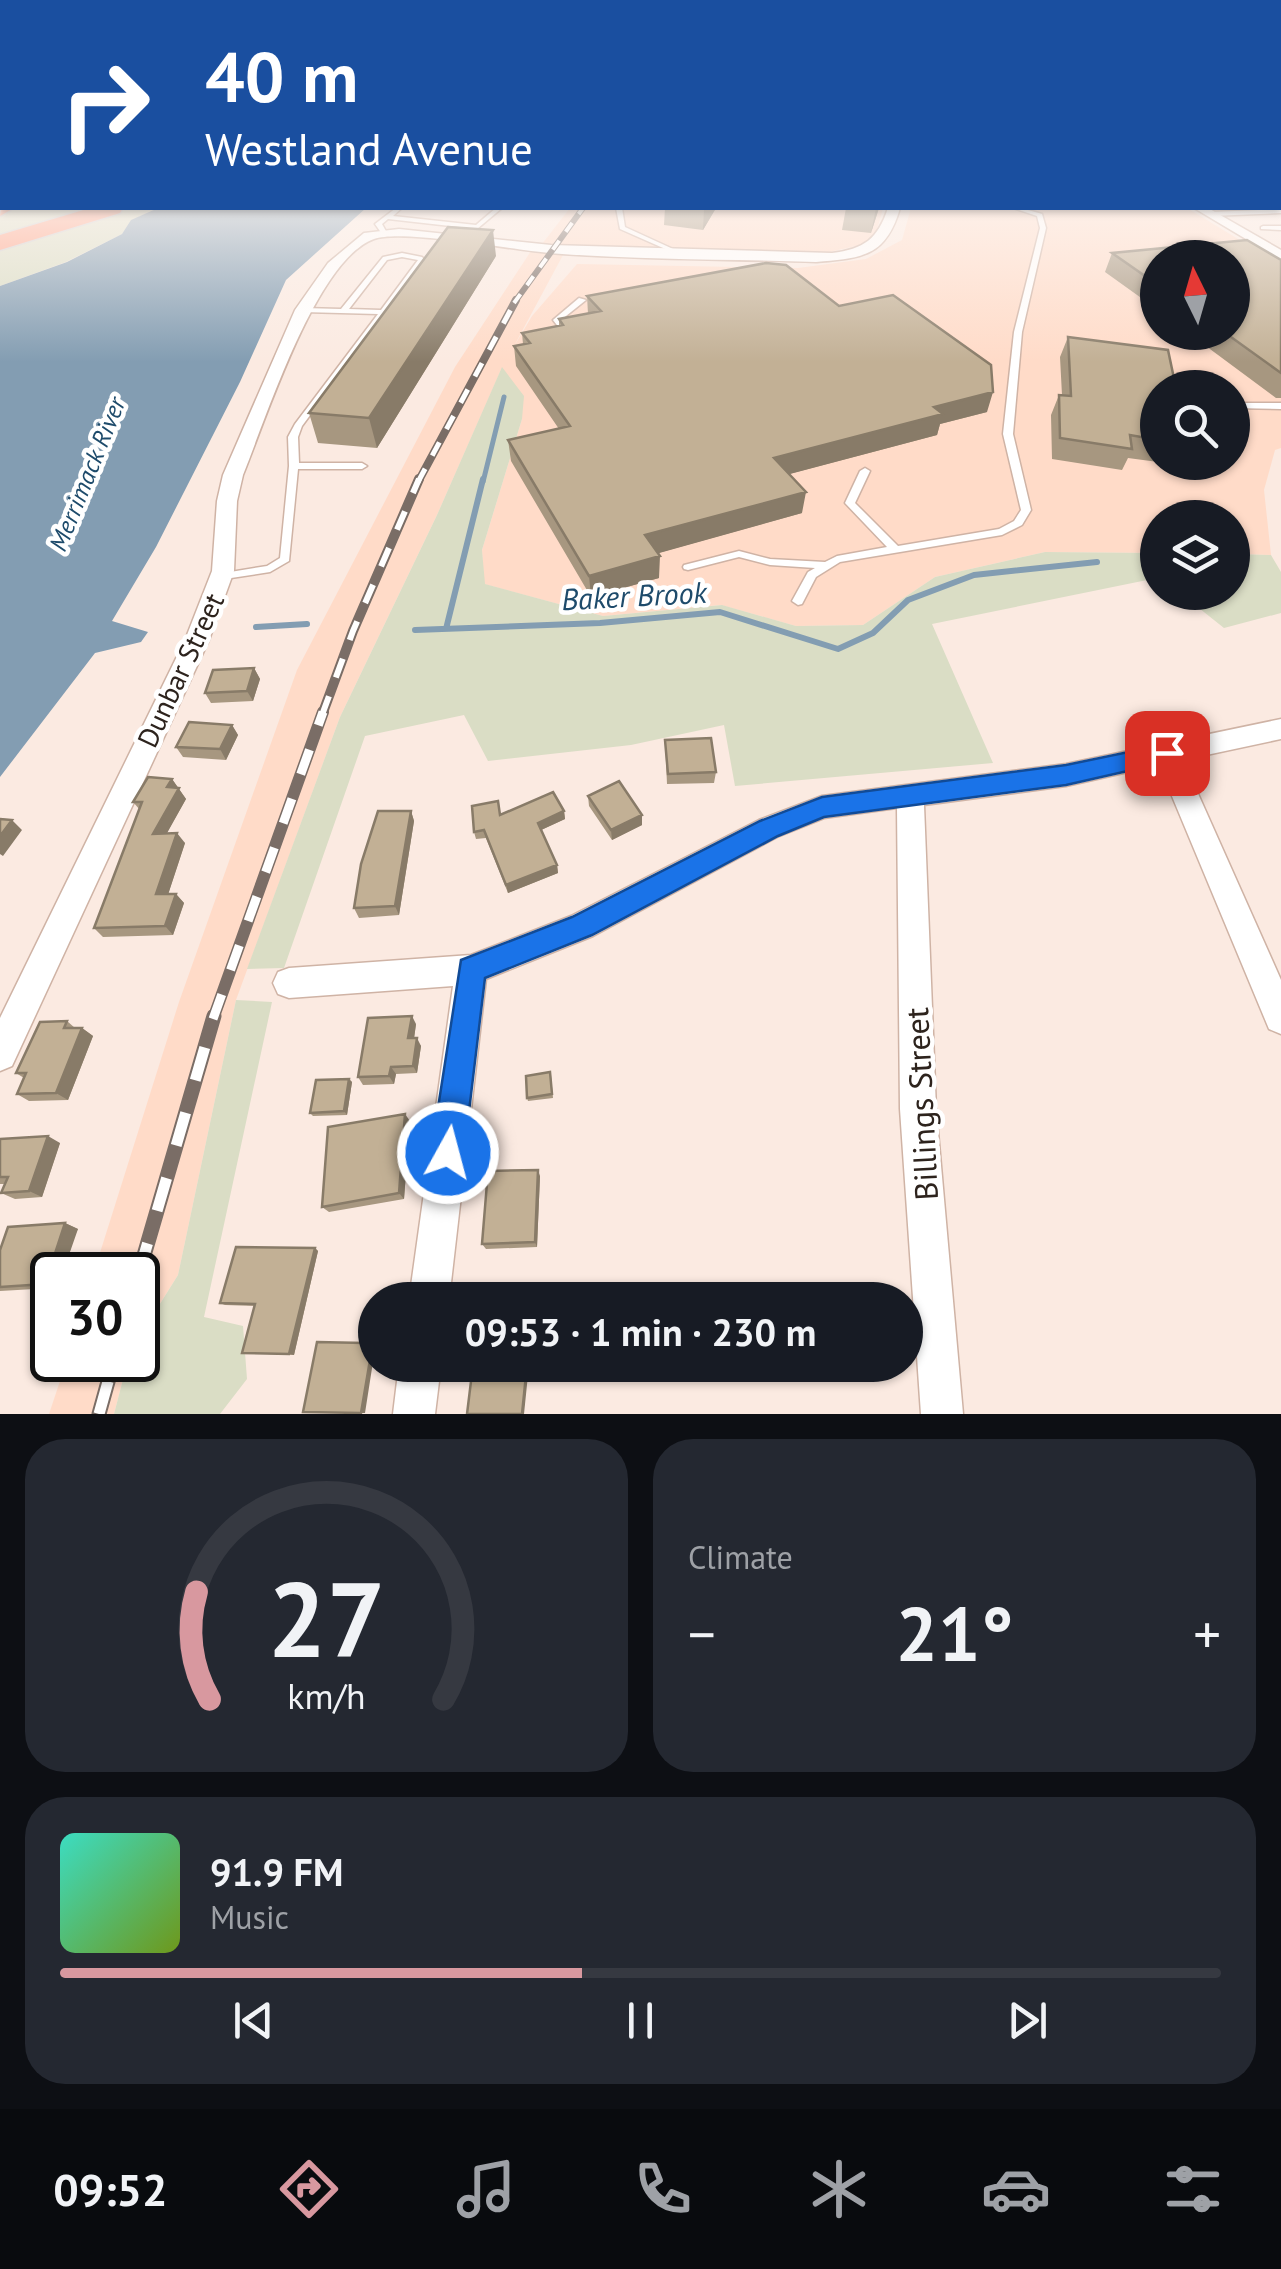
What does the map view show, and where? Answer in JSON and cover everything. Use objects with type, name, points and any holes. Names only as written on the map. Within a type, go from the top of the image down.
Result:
[{"type":"highway","points":[[0,243],[42,230]]},
{"type":"street","points":[[376,235],[551,249],[800,259],[858,252],[884,239],[887,230]]},
{"type":"street","points":[[1237,230],[1281,256]]},
{"type":"street","name":"Dunbar Street","points":[[0,1054],[197,640],[222,577],[233,475],[303,310],[333,266],[376,235]]},
{"type":"street","points":[[288,983],[471,970],[582,926],[786,821],[822,807],[1066,775],[1281,728]]},
{"type":"street","points":[[1167,753],[1281,1018]]},
{"type":"street","name":"Billings Street","points":[[910,793],[918,1109],[942,1414]]},
{"type":"street","points":[[431,1282],[471,970]]},
{"type":"street","points":[[414,1414],[418,1382]]},
{"type":"lane","points":[[376,235],[377,230]]},
{"type":"lane","points":[[626,230],[683,255]]},
{"type":"lane","points":[[798,601],[803,586],[837,558],[956,542],[1002,532],[1018,524],[1026,510],[1008,442],[1018,332],[1043,230]]},
{"type":"lane","points":[[222,577],[270,569],[285,559],[293,437],[298,426],[422,260],[402,254],[385,258],[345,309]]},
{"type":"lane","points":[[566,331],[557,320],[582,300]]},
{"type":"lane","points":[[303,310],[394,312]]},
{"type":"lane","points":[[1250,406],[1281,406]]},
{"type":"lane","points":[[294,466],[362,466]]},
{"type":"lane","points":[[865,471],[850,503],[894,548]]},
{"type":"lane","points":[[688,566],[739,554],[770,562],[826,565]]},
{"type":"shaded area","points":[[553,230],[877,230],[869,243],[816,255],[542,244]]},
{"type":"shaded area","points":[[905,230],[1223,230],[1240,240],[1140,240],[1140,350],[1250,350],[1250,246],[1281,265],[1281,448],[1275,450],[1264,490],[1271,555],[1250,554],[1250,500],[1140,500],[1140,553],[1045,552],[935,577],[863,625],[796,626],[721,605],[603,616],[484,584],[482,550],[522,419],[501,370],[340,717],[236,1000],[178,1275],[160,1304],[160,1252],[100,1252],[179,1002],[297,670],[455,367],[531,251],[563,255],[513,348],[532,316],[577,264],[798,268],[866,259],[902,240]]},
{"type":"shaded area","points":[[60,1382],[122,1382],[114,1414],[49,1414]]},
{"type":"green space","points":[[0,230],[29,230],[0,239]]},
{"type":"green space","points":[[59,230],[125,230],[66,262],[0,286],[0,248]]},
{"type":"green space","points":[[502,367],[524,396],[522,419],[482,550],[485,584],[603,616],[722,605],[796,626],[863,625],[935,577],[1045,552],[1140,553],[1140,581],[932,624],[993,763],[735,786],[724,725],[631,745],[488,761],[464,715],[365,736],[284,968],[247,969],[340,717],[437,515]]},
{"type":"green space","points":[[1250,554],[1271,555],[1281,572],[1281,613],[1224,628],[1201,610],[1250,610]]},
{"type":"green space","points":[[236,1000],[272,1002],[204,1317],[243,1326],[247,1379],[220,1414],[114,1414],[122,1382],[160,1382],[160,1304],[178,1275]]},
{"type":"water","name":"Merrimack River","points":[[125,230],[342,230],[286,280],[240,382],[156,547],[112,621],[148,632],[141,642],[95,653],[0,777],[0,286],[67,262]]},
{"type":"building","points":[[446,230],[493,230],[369,418],[309,413]]},
{"type":"building","points":[[1250,242],[1281,260],[1281,373],[1249,350]]},
{"type":"building","points":[[1140,250],[1140,272],[1112,253]]},
{"type":"building","points":[[766,263],[786,265],[839,306],[893,295],[991,365],[993,392],[934,407],[943,414],[774,458],[806,492],[645,535],[660,556],[589,576],[508,440],[570,426],[514,346],[530,343],[522,333],[563,325],[559,319],[601,311],[587,296]]},
{"type":"building","points":[[1068,337],[1140,346],[1140,350],[1168,350],[1172,370],[1140,370],[1140,437],[1130,435],[1132,449],[1060,438],[1059,395],[1071,396]]},
{"type":"building","points":[[254,668],[247,691],[205,693],[213,670]]},
{"type":"building","points":[[189,722],[232,725],[220,749],[176,747]]},
{"type":"building","points":[[711,738],[716,772],[668,774],[665,740]]},
{"type":"building","points":[[148,777],[172,779],[167,787],[179,788],[153,834],[177,833],[156,894],[176,894],[165,926],[94,928],[142,802],[133,802]]},
{"type":"building","points":[[619,781],[642,815],[611,830],[588,796]]},
{"type":"building","points":[[553,792],[564,811],[538,823],[557,865],[506,885],[484,830],[474,832],[472,806],[498,801],[500,815]]},
{"type":"building","points":[[378,811],[411,811],[395,906],[354,908],[361,864]]},
{"type":"building","points":[[0,819],[12,820],[0,836]]},
{"type":"building","points":[[412,1016],[408,1038],[417,1038],[413,1066],[391,1067],[389,1076],[358,1077],[368,1018]]},
{"type":"building","points":[[67,1021],[64,1028],[82,1028],[56,1093],[17,1094],[26,1073],[16,1073],[40,1022]]},
{"type":"building","points":[[550,1072],[552,1094],[527,1098],[526,1076]]},
{"type":"building","points":[[349,1079],[344,1111],[310,1113],[316,1080]]},
{"type":"building","points":[[405,1114],[399,1193],[322,1207],[328,1127]]},
{"type":"building","points":[[48,1136],[29,1191],[1,1193],[8,1177],[0,1177],[0,1139]]},
{"type":"building","points":[[538,1170],[535,1242],[482,1244],[488,1171]]},
{"type":"building","points":[[65,1223],[55,1252],[30,1252],[30,1285],[0,1287],[0,1250],[8,1227]]},
{"type":"building","points":[[236,1247],[315,1248],[289,1354],[242,1353],[255,1304],[220,1303]]},
{"type":"building","points":[[317,1342],[358,1343],[358,1382],[366,1382],[361,1413],[303,1412]]},
{"type":"building","points":[[471,1382],[525,1382],[522,1414],[467,1414]]},
{"type":"waterway","name":"Baker Brook","points":[[483,482],[504,397]]},
{"type":"waterway","name":"Baker Brook","points":[[446,629],[483,479]]},
{"type":"waterway","name":"Baker Brook","points":[[446,629],[600,623],[720,612],[838,649],[873,633],[908,600],[974,575],[1097,562]]},
{"type":"waterway","name":"Baker Brook","points":[[256,627],[307,624]]},
{"type":"waterway","name":"Baker Brook","points":[[415,630],[446,629]]},
{"type":"railway","points":[[515,301],[567,230]]},
{"type":"railway","points":[[418,482],[515,301]]},
{"type":"railway","points":[[322,715],[353,631],[419,479]]},
{"type":"railway","points":[[214,1017],[323,712]]},
{"type":"railway","points":[[145,1252],[214,1017]]},
{"type":"railway","points":[[99,1414],[108,1382]]},
{"type":"route","points":[[448,1153],[471,970],[582,926],[769,828],[822,807],[1066,775],[1167,753]]}]
